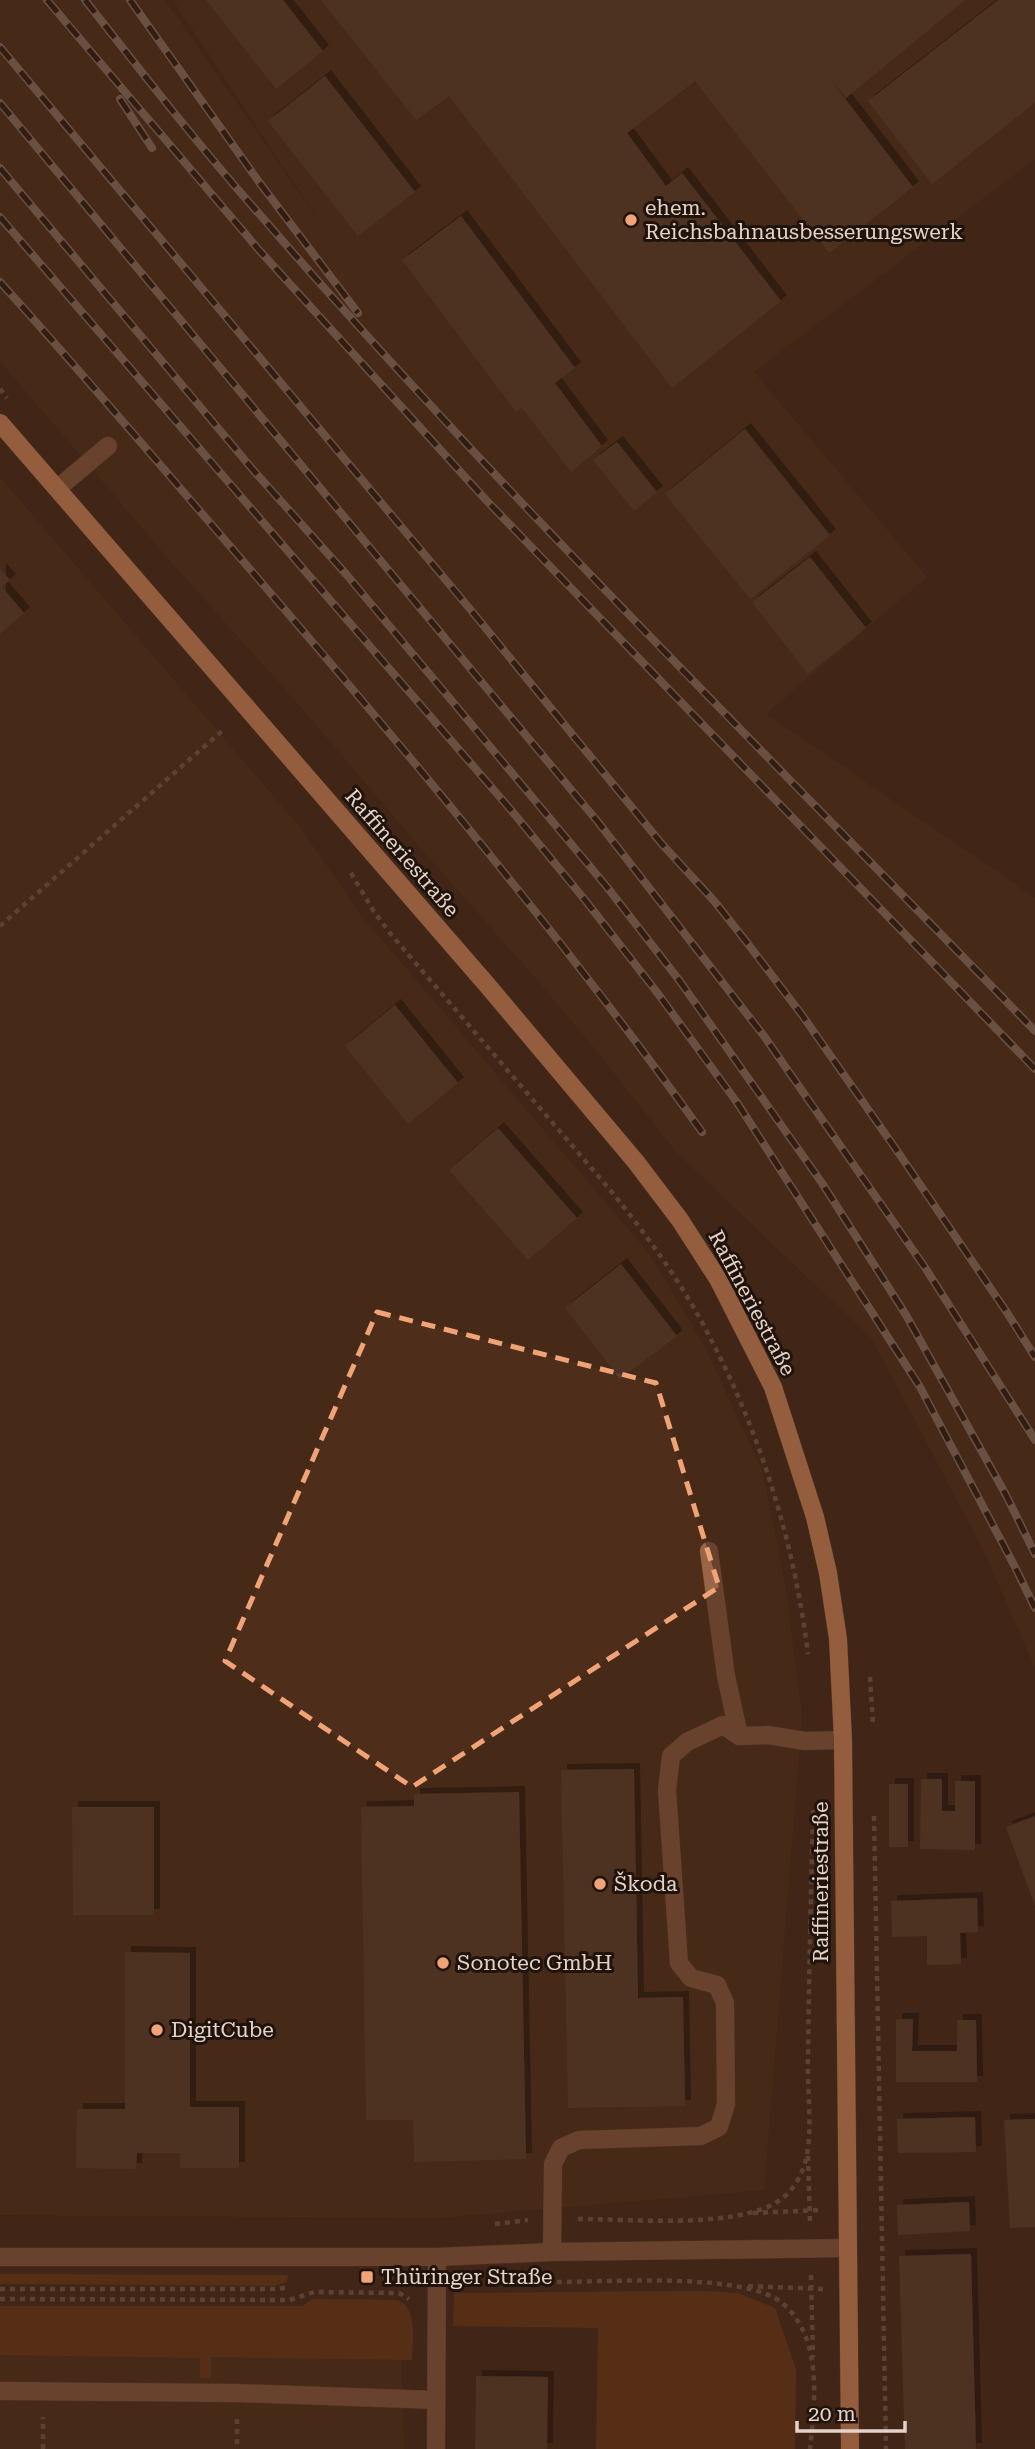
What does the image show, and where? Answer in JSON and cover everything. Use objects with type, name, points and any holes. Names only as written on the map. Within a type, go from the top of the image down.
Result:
[{"type":"main road","name":"Raffineriestraße","points":[[0,423],[470,965],[636,1162],[680,1220],[718,1279],[773,1387],[815,1517],[828,1573],[838,1639],[843,1740],[850,2449]]},
{"type":"street","points":[[58,488],[108,446]]},
{"type":"street","points":[[709,1551],[726,1676],[739,1736]]},
{"type":"street","points":[[552,2252],[553,2164],[561,2148],[579,2140],[701,2136],[719,2127],[726,2104],[725,2003],[717,1985],[691,1978],[679,1963],[667,1790],[671,1756],[687,1742],[723,1725],[739,1736],[768,1735],[805,1741],[843,1740]]},
{"type":"street","points":[[0,2257],[437,2257],[552,2252],[847,2248]]},
{"type":"street","points":[[436,2449],[437,2257]]},
{"type":"street","points":[[0,2391],[237,2393],[436,2400]]},
{"type":"path","points":[[0,389],[8,399]]},
{"type":"path","points":[[0,926],[222,731]]},
{"type":"path","points":[[347,867],[389,932],[642,1229],[694,1307],[738,1397],[775,1492],[795,1574],[809,1661]]},
{"type":"path","points":[[869,1669],[873,1726]]},
{"type":"path","points":[[748,2213],[778,2201],[789,2192],[797,2181],[806,2156],[814,1805]]},
{"type":"path","points":[[874,1809],[886,2449]]},
{"type":"path","points":[[552,2218],[694,2219],[748,2213],[881,2208]]},
{"type":"path","points":[[740,2285],[811,2290],[884,2287]]},
{"type":"path","points":[[0,2299],[290,2300],[314,2292],[399,2293],[413,2303]]},
{"type":"highlighted area","points":[[377,1312],[656,1383],[719,1587],[412,1787],[225,1661]]},
{"type":"shaded area","points":[[0,0],[165,0],[334,243],[173,0],[1035,0],[1035,159],[754,372],[927,577],[766,714],[1035,898],[1035,1668],[984,1551],[872,1339],[677,1153],[531,973],[166,556],[0,361]]},
{"type":"shaded area","points":[[0,477],[300,827],[360,914],[650,1255],[705,1347],[763,1473],[785,1584],[802,1717],[764,2190],[437,2218],[0,2215]]},
{"type":"shaded area","points":[[0,2274],[288,2275],[287,2282],[274,2286],[0,2284]]},
{"type":"shaded area","points":[[454,2293],[738,2293],[775,2308],[796,2369],[795,2449],[596,2449],[598,2328],[453,2326]]},
{"type":"shaded area","points":[[312,2299],[397,2300],[404,2304],[409,2310],[413,2326],[412,2360],[211,2357],[211,2378],[200,2378],[200,2358],[0,2355],[0,2306],[303,2306]]},
{"type":"shaded area","points":[[0,2312],[400,2320],[404,2449],[0,2449]]},
{"type":"building","points":[[206,0],[283,0],[323,51],[276,89]]},
{"type":"building","name":"ehem. Reichsbahnausbesserungswerk","points":[[321,0],[965,0],[846,98],[830,79],[913,187],[829,253],[695,81],[627,133],[666,186],[682,173],[781,301],[672,388],[449,96],[416,120]]},
{"type":"building","points":[[998,0],[1035,0],[1035,103],[932,184],[868,101]]},
{"type":"building","points":[[325,76],[415,192],[358,236],[268,121]]},
{"type":"building","points":[[461,216],[575,368],[555,383],[602,446],[571,472],[522,408],[516,412],[402,260]]},
{"type":"building","points":[[745,429],[830,535],[750,599],[665,494]]},
{"type":"building","points":[[617,442],[657,492],[634,511],[593,460]]},
{"type":"building","points":[[810,557],[866,628],[808,674],[752,602]]},
{"type":"building","points":[[0,569],[10,580],[2,587],[24,613],[0,634]]},
{"type":"building","points":[[395,1005],[458,1083],[408,1124],[345,1046]]},
{"type":"building","points":[[498,1128],[577,1218],[528,1260],[449,1170]]},
{"type":"building","points":[[621,1264],[677,1336],[620,1379],[565,1308]]},
{"type":"building","name":"Škoda","points":[[634,1769],[638,1998],[683,1997],[685,2106],[568,2108],[561,1770]]},
{"type":"building","points":[[921,1779],[942,1779],[942,1811],[955,1811],[955,1781],[975,1781],[975,1850],[920,1849]]},
{"type":"building","points":[[889,1784],[908,1784],[908,1847],[889,1847]]},
{"type":"building","name":"Sonotec GmbH","points":[[519,1792],[526,2159],[414,2162],[413,2120],[366,2120],[361,1807],[414,1806],[414,1794]]},
{"type":"building","points":[[72,1807],[154,1807],[154,1915],[73,1915]]},
{"type":"building","points":[[1035,1816],[1035,1906],[1006,1827]]},
{"type":"building","points":[[977,1898],[978,1932],[960,1933],[961,1964],[927,1965],[927,1936],[892,1937],[891,1901]]},
{"type":"building","name":"DigitCube","points":[[125,1952],[190,1953],[190,2107],[239,2107],[239,2168],[180,2168],[180,2153],[137,2153],[136,2169],[76,2168],[77,2109],[125,2109]]},
{"type":"building","points":[[896,2019],[913,2019],[912,2051],[957,2051],[957,2020],[976,2020],[977,2082],[896,2082]]},
{"type":"building","points":[[975,2117],[976,2152],[898,2153],[897,2119]]},
{"type":"building","points":[[1035,2119],[1035,2227],[1010,2228],[1004,2120]]},
{"type":"building","points":[[969,2202],[970,2231],[898,2235],[897,2205]]},
{"type":"building","points":[[971,2254],[976,2449],[905,2449],[899,2256]]},
{"type":"building","points":[[476,2376],[548,2377],[547,2449],[475,2449]]},
{"type":"railway","points":[[47,0],[259,250],[486,500],[1035,1069]]},
{"type":"railway","points":[[85,0],[232,183],[443,419],[638,625],[1035,1031]]},
{"type":"railway","points":[[130,0],[259,182],[358,313]]},
{"type":"railway","points":[[0,47],[470,609],[661,843],[715,902],[802,1015],[900,1155],[1035,1357]]},
{"type":"railway","points":[[120,99],[152,148]]},
{"type":"railway","points":[[0,103],[598,822],[764,1036],[924,1266],[1035,1440]]},
{"type":"railway","points":[[0,168],[254,471],[346,574],[607,887],[679,980],[822,1183],[906,1315],[1006,1495],[1035,1554]]},
{"type":"railway","points":[[0,217],[511,810],[659,995],[738,1104],[920,1387],[1035,1608]]},
{"type":"railway","points":[[0,282],[97,391],[428,779],[595,988],[702,1132]]},
{"type":"place","name":"ehem. Reichsbahnausbesserungswerk","points":[[631,220]]},
{"type":"place","name":"Škoda","points":[[600,1884]]},
{"type":"place","name":"Sonotec GmbH","points":[[443,1963]]},
{"type":"place","name":"DigitCube","points":[[157,2030]]},
{"type":"place","name":"Thüringer Straße","points":[[367,2277]]}]
